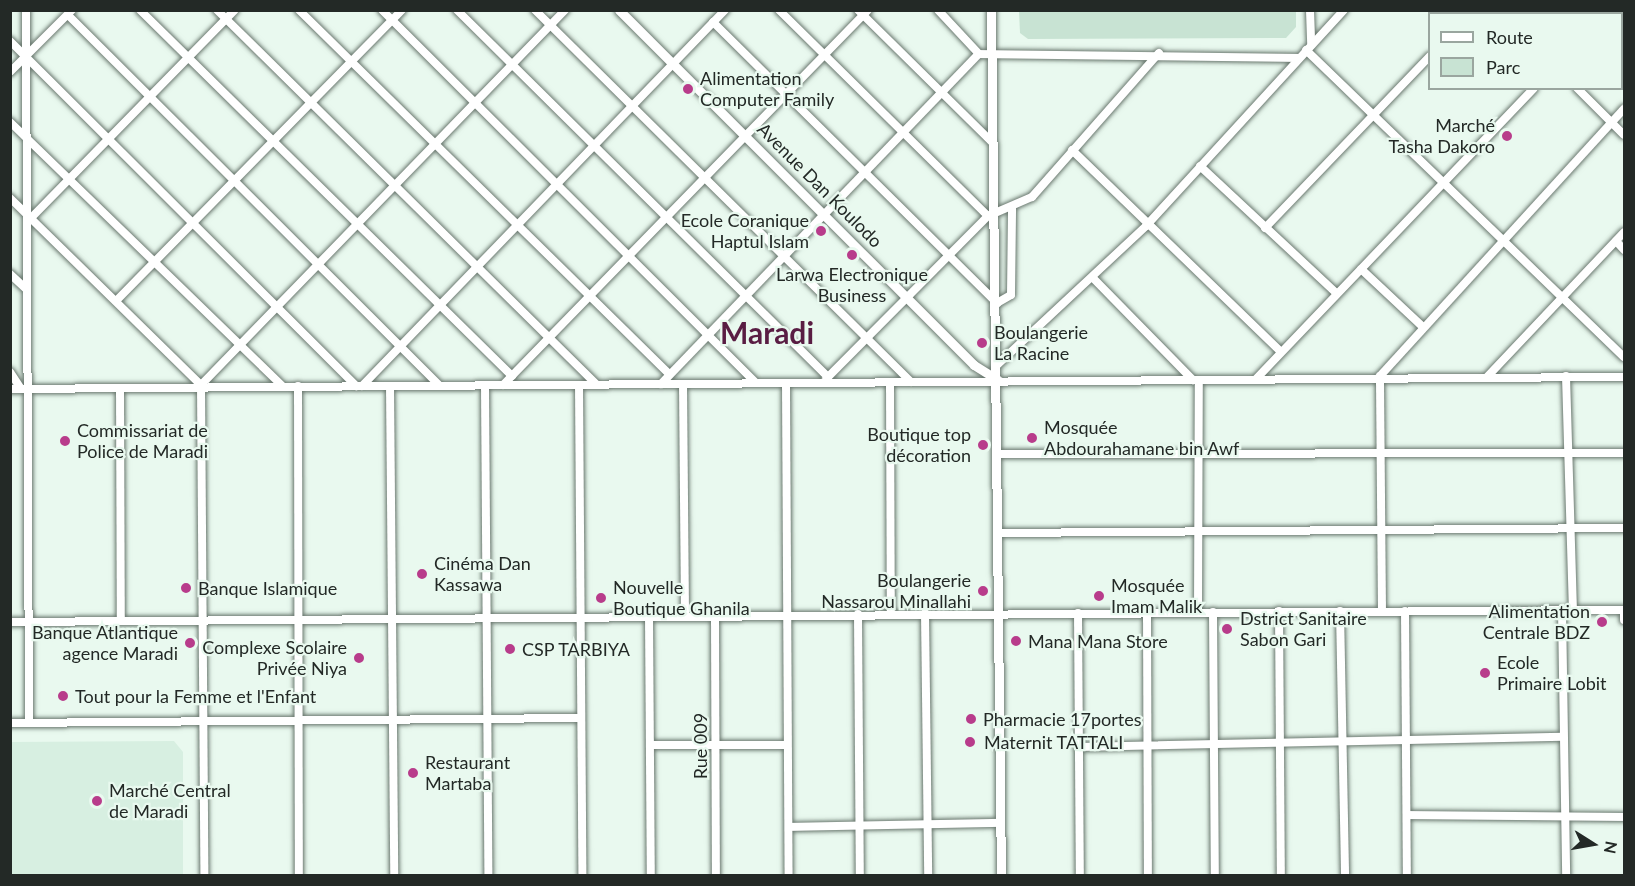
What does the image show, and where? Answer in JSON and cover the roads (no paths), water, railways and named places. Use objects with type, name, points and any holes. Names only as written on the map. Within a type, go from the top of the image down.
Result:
[{"type":"street","points":[[26,10],[29,216],[25,389],[30,622],[29,723]]},
{"type":"street","points":[[140,10],[512,376]]},
{"type":"street","points":[[217,10],[313,102],[596,384]]},
{"type":"street","points":[[29,216],[151,97],[235,10]]},
{"type":"street","points":[[299,10],[432,144],[669,374]]},
{"type":"street","points":[[382,10],[473,104],[756,383]]},
{"type":"street","points":[[116,302],[402,10]]},
{"type":"street","points":[[458,10],[746,294],[826,380]]},
{"type":"street","points":[[535,10],[911,382]]},
{"type":"street","points":[[204,876],[201,387],[237,343],[565,10]]},
{"type":"street","name":"Avenue Dan Koulodo","points":[[619,10],[747,135],[974,365],[998,382]]},
{"type":"street","points":[[359,386],[402,345],[725,10]]},
{"type":"street","points":[[779,10],[991,215]]},
{"type":"street","points":[[938,10],[979,54]]},
{"type":"street","points":[[991,10],[991,215],[997,303],[998,382],[1001,876]]},
{"type":"street","points":[[1310,10],[1308,48],[1505,237],[1624,357]]},
{"type":"street","points":[[997,365],[1093,278],[1146,226],[1344,10]]},
{"type":"street","points":[[503,385],[668,218],[863,12],[992,142]]},
{"type":"street","points":[[10,72],[70,13],[151,97],[402,345],[440,386]]},
{"type":"street","points":[[713,22],[997,303]]},
{"type":"street","points":[[10,41],[192,222],[277,302],[359,386]]},
{"type":"street","points":[[661,384],[783,253],[979,54],[991,52],[1159,53],[1299,58]]},
{"type":"street","points":[[826,380],[947,256],[991,215],[1012,209],[1032,197],[1159,53]]},
{"type":"street","points":[[1265,228],[1428,58]]},
{"type":"street","points":[[1256,379],[1280,351],[1531,90]]},
{"type":"street","points":[[1578,90],[1624,135]]},
{"type":"street","points":[[1382,611],[1380,376],[1422,326],[1624,109]]},
{"type":"street","points":[[10,122],[282,386]]},
{"type":"street","points":[[1072,150],[1146,226],[1280,351]]},
{"type":"street","points":[[1200,166],[1336,294]]},
{"type":"street","points":[[10,198],[201,387]]},
{"type":"street","points":[[997,303],[1011,296],[1012,209]]},
{"type":"street","points":[[1487,377],[1624,232]]},
{"type":"street","points":[[1616,242],[1624,250]]},
{"type":"street","points":[[1361,269],[1422,326]]},
{"type":"street","points":[[10,274],[27,290]]},
{"type":"street","points":[[1093,278],[1196,380],[1199,458],[1198,612]]},
{"type":"street","points":[[10,372],[25,389]]},
{"type":"street","points":[[10,389],[786,383],[826,380],[998,382],[1380,376],[1624,377]]},
{"type":"street","points":[[1566,376],[1568,529],[1573,610]]},
{"type":"street","points":[[890,382],[891,614]]},
{"type":"street","points":[[786,383],[789,876]]},
{"type":"street","points":[[683,384],[685,616]]},
{"type":"street","points":[[579,385],[582,876]]},
{"type":"street","points":[[298,386],[299,876]]},
{"type":"street","points":[[390,386],[394,876]]},
{"type":"street","points":[[485,386],[488,876]]},
{"type":"street","points":[[120,388],[121,620]]},
{"type":"street","points":[[998,454],[1199,458],[1624,453]]},
{"type":"street","points":[[999,533],[1624,528]]},
{"type":"street","points":[[10,622],[787,614],[1562,610],[1624,610],[1624,620]]},
{"type":"street","points":[[1562,610],[1566,876]]},
{"type":"street","points":[[1279,611],[1281,876]]},
{"type":"street","points":[[1340,611],[1345,876]]},
{"type":"street","points":[[1405,611],[1407,876]]},
{"type":"street","points":[[1213,612],[1215,876]]},
{"type":"street","points":[[1078,613],[1080,876]]},
{"type":"street","points":[[1147,613],[1148,876]]},
{"type":"street","points":[[858,614],[860,876]]},
{"type":"street","points":[[926,614],[928,876]]},
{"type":"street","points":[[649,616],[651,876]]},
{"type":"street","name":"Rue 009","points":[[715,616],[716,876]]},
{"type":"street","points":[[10,723],[581,718]]},
{"type":"street","points":[[1078,747],[1147,743],[1213,744],[1563,737]]},
{"type":"street","points":[[651,745],[787,745]]},
{"type":"street","points":[[1407,815],[1624,817]]},
{"type":"street","points":[[789,827],[1000,823]]},
{"type":"place","name":"Alimentation Computer Family","points":[[688,89]]},
{"type":"place","name":"Marché Tasha Dakoro","points":[[1507,136]]},
{"type":"place","name":"Ecole Coranique Haptul Islam","points":[[821,231]]},
{"type":"place","name":"Larwa Electronique Business","points":[[852,255]]},
{"type":"place","name":"Boulangerie La Racine","points":[[982,343]]},
{"type":"place","name":"Mosquée Abdourahamane bin Awf","points":[[1032,438]]},
{"type":"place","name":"Commissariat de Police de Maradi","points":[[65,441]]},
{"type":"place","name":"Boutique top décoration","points":[[983,445]]},
{"type":"place","name":"Cinéma Dan Kassawa","points":[[422,574]]},
{"type":"place","name":"Banque Islamique","points":[[186,588]]},
{"type":"place","name":"Boulangerie Nassarou Minallahi","points":[[983,591]]},
{"type":"place","name":"Mosquée Imam Malik","points":[[1099,596]]},
{"type":"place","name":"Nouvelle Boutique Ghanila","points":[[601,598]]},
{"type":"place","name":"Alimentation Centrale BDZ","points":[[1602,622]]},
{"type":"place","name":"Dstrict Sanitaire Sabon Gari","points":[[1227,629]]},
{"type":"place","name":"Mana Mana Store","points":[[1016,641]]},
{"type":"place","name":"Banque Atlantique agence Maradi","points":[[190,643]]},
{"type":"place","name":"CSP TARBIYA","points":[[510,649]]},
{"type":"place","name":"Complexe Scolaire Privée Niya","points":[[359,658]]},
{"type":"place","name":"Ecole Primaire Lobit","points":[[1485,673]]},
{"type":"place","name":"Tout pour la Femme et l'Enfant","points":[[63,696]]},
{"type":"place","name":"Pharmacie 17portes","points":[[971,719]]},
{"type":"place","name":"Maternit TATTALI","points":[[970,742]]},
{"type":"place","name":"Restaurant Martaba","points":[[413,773]]},
{"type":"place","name":"Marché Central de Maradi","points":[[97,801]]},
{"type":"district","name":"Maradi","points":[[767,332]]}]
